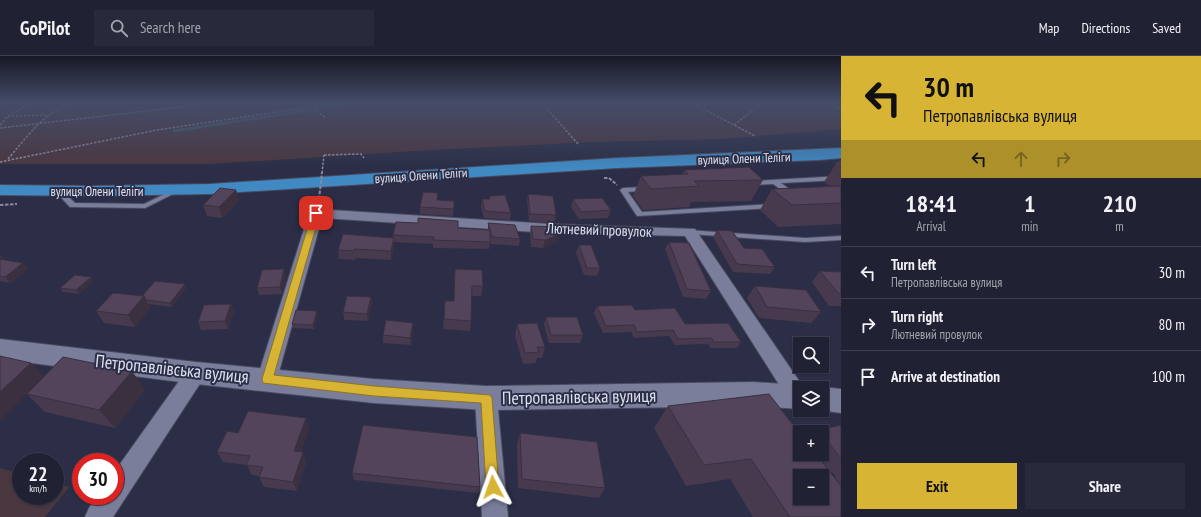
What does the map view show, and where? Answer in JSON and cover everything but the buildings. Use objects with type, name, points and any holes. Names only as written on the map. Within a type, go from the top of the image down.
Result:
[{"type":"main road","name":"вулиця Олени Теліги","points":[[0,177],[130,180],[202,178],[369,168],[498,158],[841,142]]},
{"type":"main road","name":"вулиця Олени Теліги","points":[[0,190],[177,190],[602,163],[841,153]]},
{"type":"street","name":"Лютневий провулок","points":[[267,379],[316,213],[559,229],[637,232],[690,232]]},
{"type":"street","points":[[690,232],[796,381]]},
{"type":"street","name":"Петропавлівська вулиця","points":[[0,349],[374,391],[486,398],[761,404],[793,399]]},
{"type":"street","points":[[124,479],[196,372]]},
{"type":"street","points":[[486,398],[495,517]]},
{"type":"street","name":"Петропавлівська вулиця","points":[[829,400],[841,401]]},
{"type":"street","points":[[98,517],[106,505]]},
{"type":"lane","points":[[745,184],[841,178]]},
{"type":"lane","points":[[811,180],[823,188]]},
{"type":"lane","points":[[775,182],[798,200]]},
{"type":"lane","points":[[654,189],[623,190],[640,214],[781,205]]},
{"type":"lane","points":[[690,232],[805,240],[841,238]]},
{"type":"path","points":[[0,126],[27,125]]},
{"type":"path","points":[[8,159],[37,125]]},
{"type":"path","points":[[0,162],[8,159],[157,130],[195,125]]},
{"type":"path","points":[[560,125],[578,145]]},
{"type":"path","points":[[734,125],[755,136]]},
{"type":"path","points":[[318,199],[324,155],[361,154],[364,158]]},
{"type":"shaded area","points":[[0,125],[841,125],[841,129],[721,139],[593,142],[431,150],[210,164],[0,164]]},
{"type":"shaded area","points":[[0,468],[12,471],[12,505],[55,505],[45,517],[0,517]]},
{"type":"shaded area","points":[[64,486],[69,487],[64,493]]},
{"type":"waterway","points":[[174,131],[216,125]]},
{"type":"route","points":[[316,213],[267,379],[374,391],[486,398],[493,487]]}]
